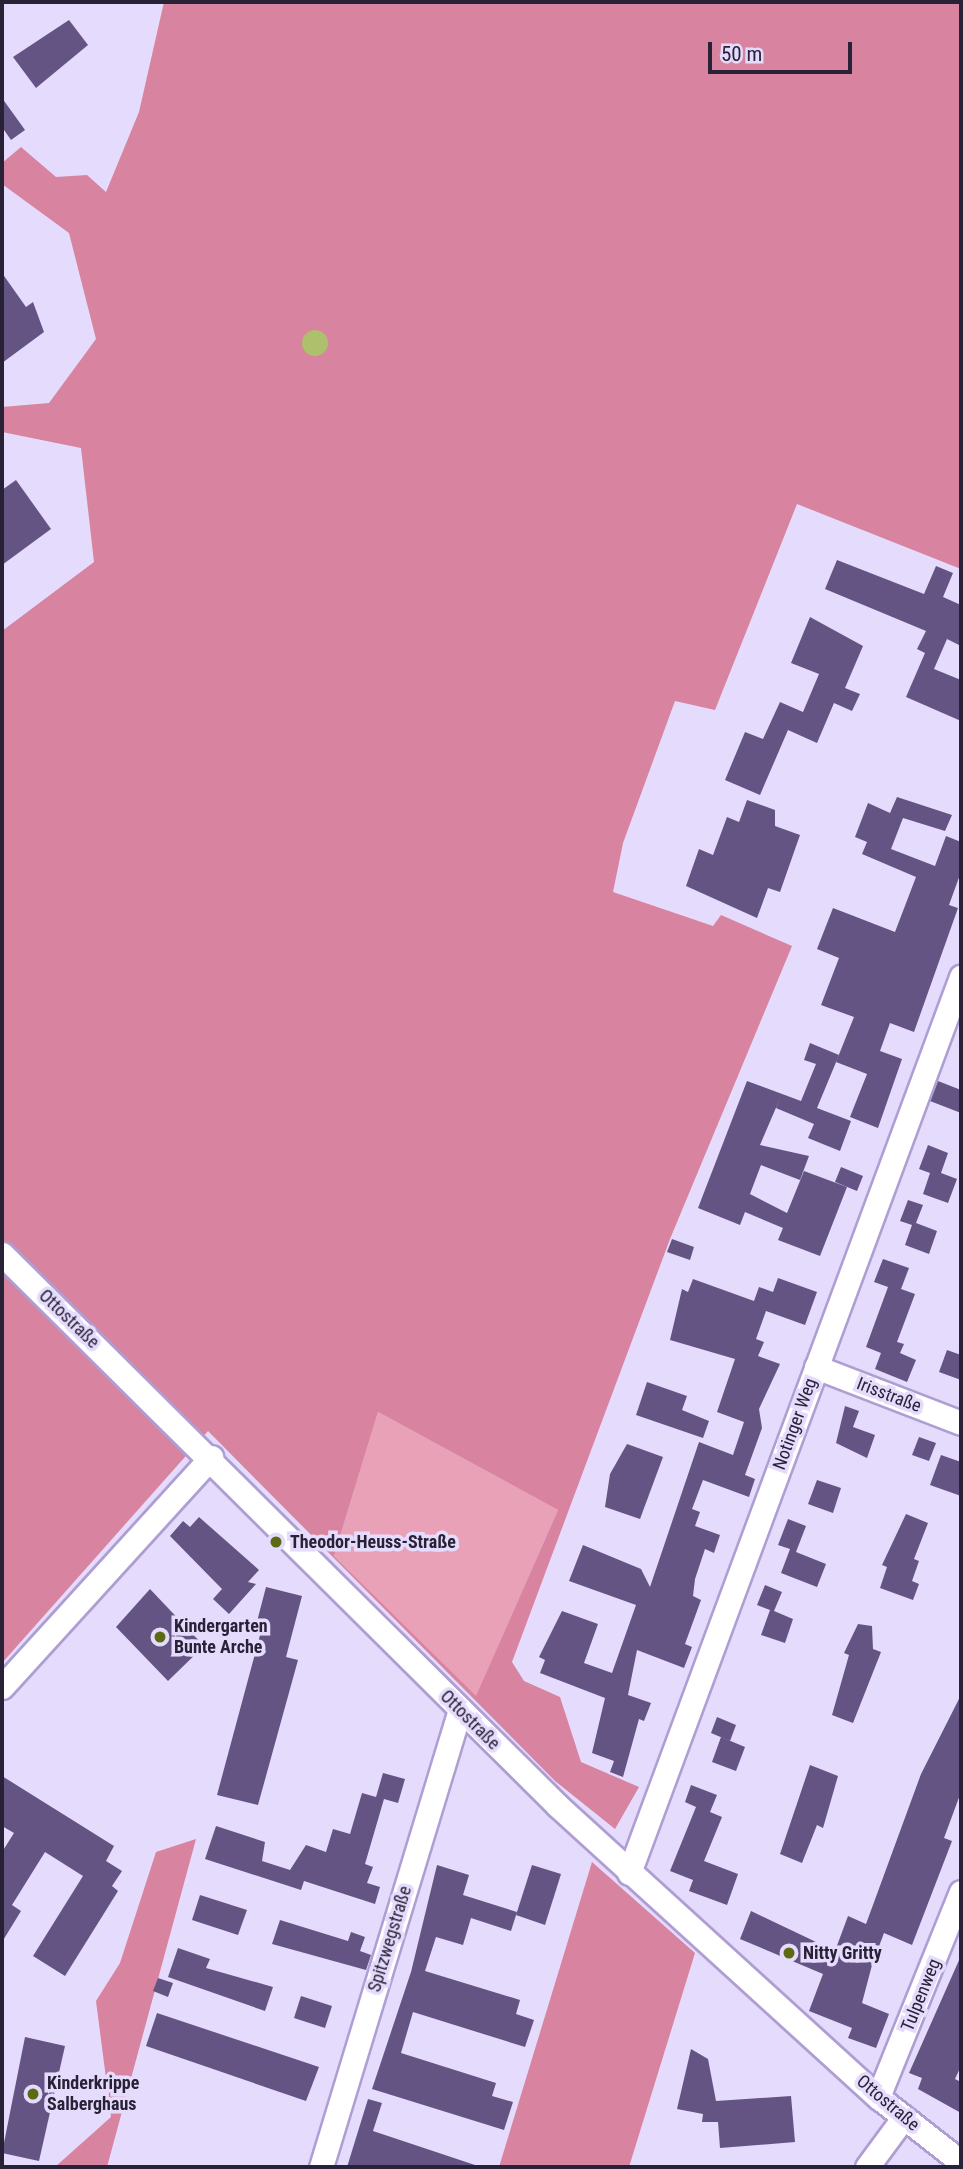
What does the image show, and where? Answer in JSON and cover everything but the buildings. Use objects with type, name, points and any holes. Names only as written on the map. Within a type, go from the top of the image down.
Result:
[{"type":"street","name":"Notinger Weg","points":[[629,1873],[961,977]]},
{"type":"street","name":"Ottostraße","points":[[2,1254],[211,1457],[460,1710],[629,1873],[878,2097],[961,2162]]},
{"type":"street","name":"Irisstraße","points":[[816,1367],[961,1423]]},
{"type":"street","points":[[2,1688],[211,1457]]},
{"type":"street","name":"Spitzwegstraße","points":[[321,2167],[460,1710]]},
{"type":"street","name":"Tulpenweg","points":[[878,2097],[961,1892]]},
{"type":"street","points":[[867,2167],[904,2117]]},
{"type":"shaded area","points":[[164,2],[961,2],[961,569],[797,504],[715,710],[675,701],[623,843],[613,892],[713,926],[721,915],[792,946],[670,1239],[512,1662],[524,1681],[560,1697],[581,1762],[639,1787],[615,1829],[555,1781],[208,1431],[2,1663],[2,631],[94,562],[81,448],[2,432],[2,407],[49,403],[96,339],[69,233],[2,184],[2,163],[21,147],[56,177],[87,175],[106,192],[139,112]],"holes":[[[378,1412],[558,1510],[476,1696],[334,1556]]]},
{"type":"shaded area","points":[[315,330],[324,334],[328,343],[324,352],[315,356],[306,352],[302,343],[306,334]]},
{"type":"shaded area","points":[[378,1412],[558,1510],[476,1697],[334,1556]]},
{"type":"shaded area","points":[[196,1839],[107,2167],[55,2167],[111,2117],[96,2001],[120,1963],[156,1852]]},
{"type":"shaded area","points":[[592,1862],[695,1953],[629,2167],[499,2167]]},
{"type":"place","name":"Theodor-Heuss-Straße","points":[[276,1542]]},
{"type":"place","name":"Kindergarten Bunte Arche","points":[[160,1637]]},
{"type":"place","name":"Nitty Gritty","points":[[789,1953]]},
{"type":"place","name":"Kinderkrippe Salberghaus","points":[[33,2094]]}]
